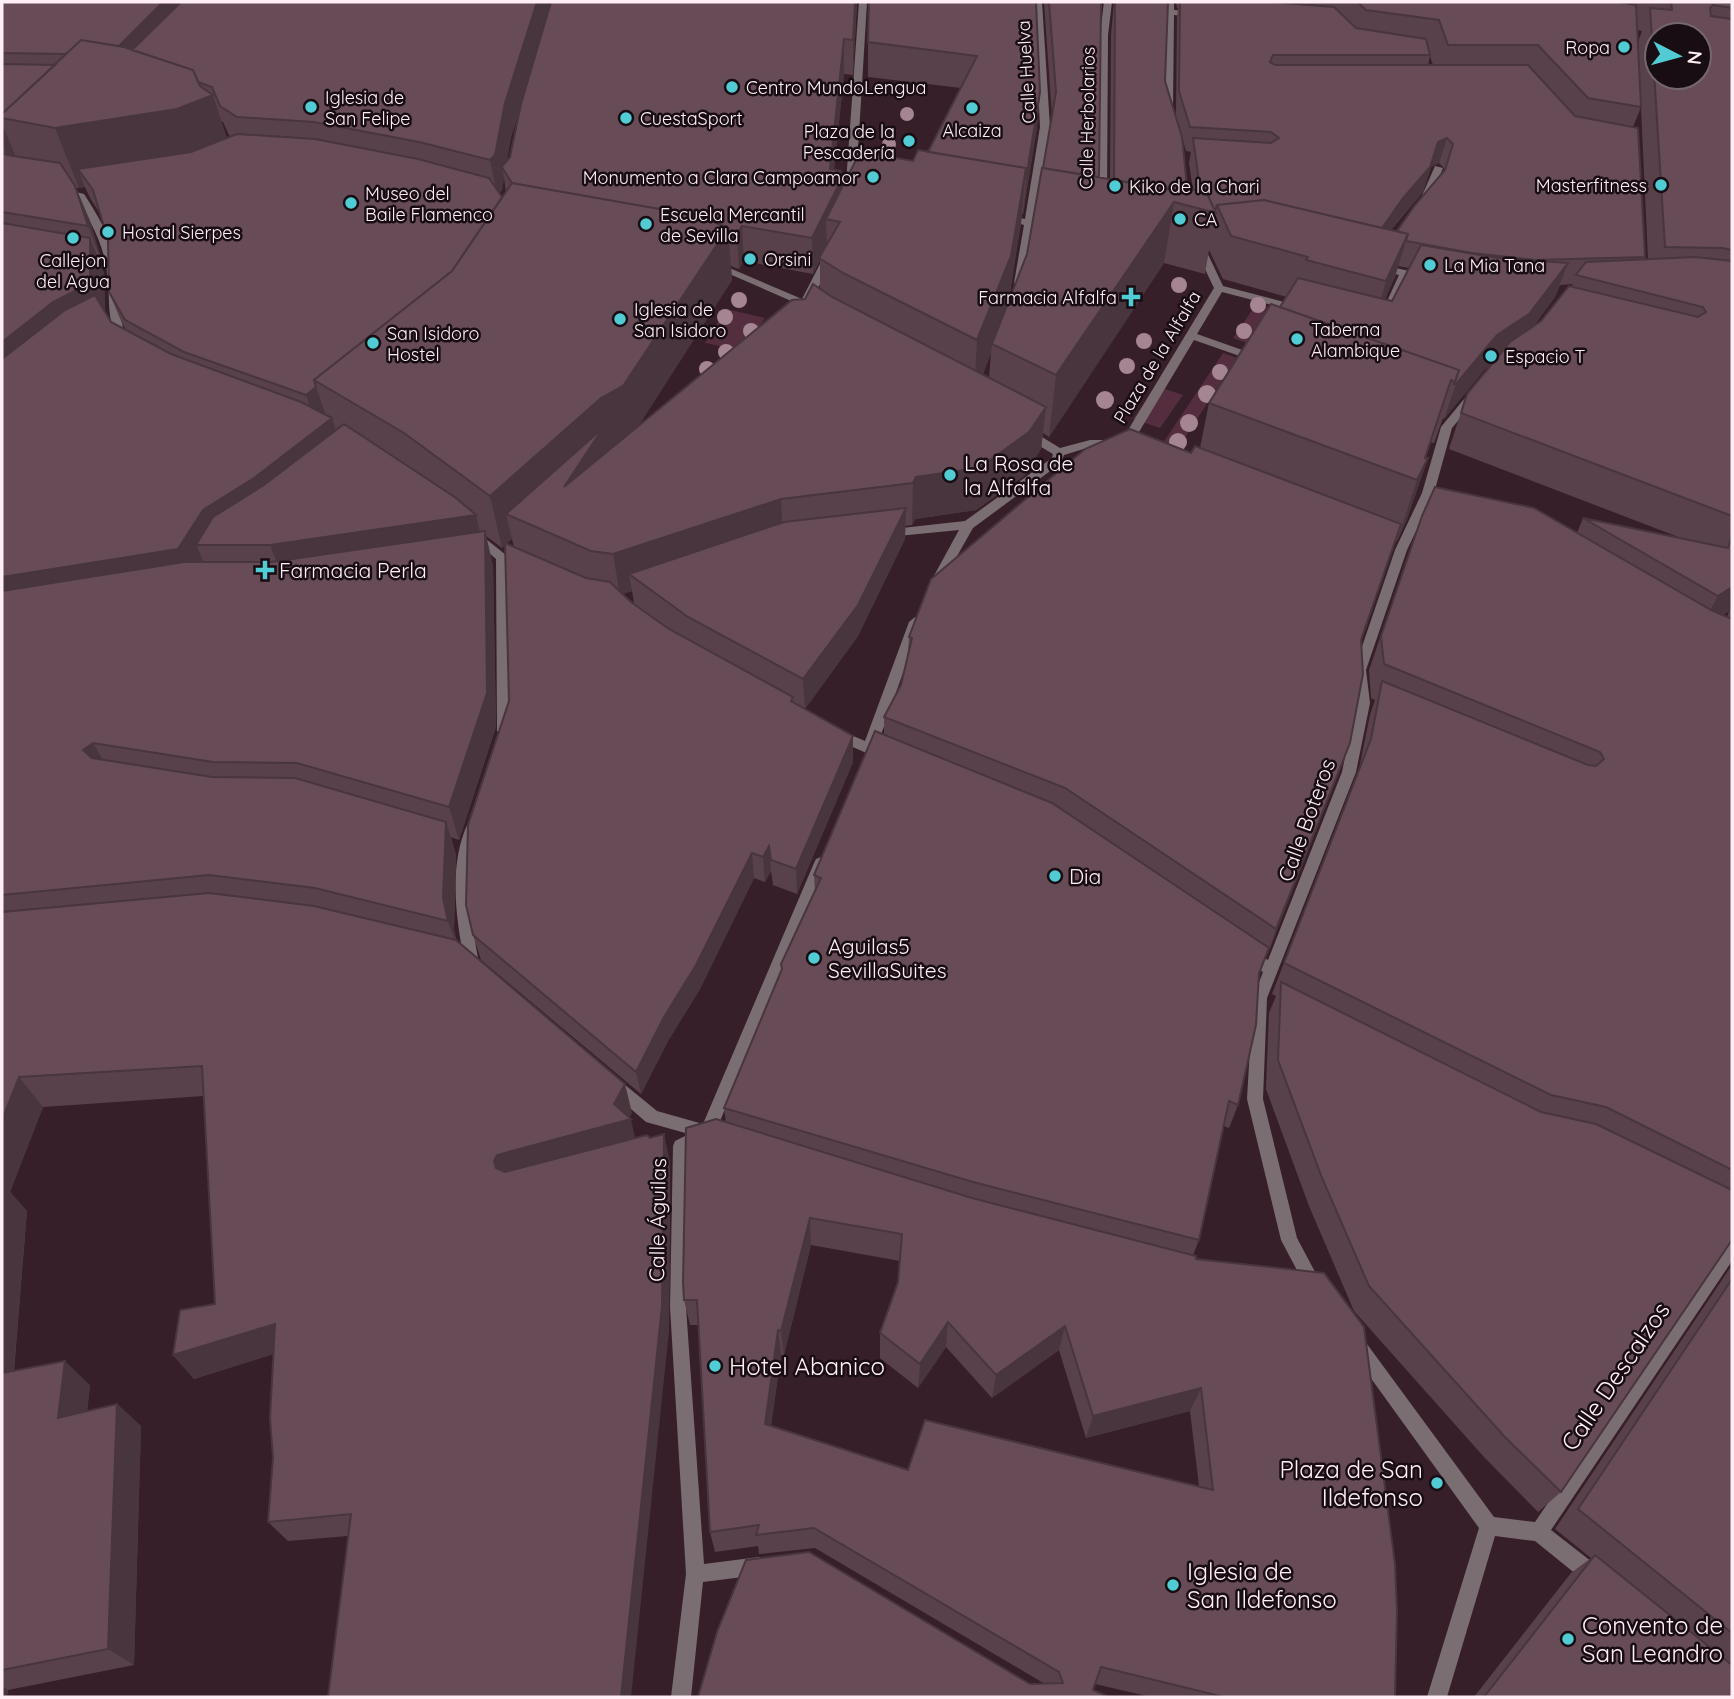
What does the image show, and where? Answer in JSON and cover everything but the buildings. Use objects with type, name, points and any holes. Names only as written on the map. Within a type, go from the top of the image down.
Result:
[{"type":"street","points":[[863,2],[850,194],[864,192]]},
{"type":"street","name":"Calle Huelva","points":[[1018,289],[1045,127],[1038,2]]},
{"type":"street","name":"Calle Herbolarios","points":[[1102,204],[1104,35],[1108,2]]},
{"type":"street","points":[[1168,116],[1170,7],[1210,15]]},
{"type":"street","points":[[1416,210],[1430,194],[1438,168]]},
{"type":"street","points":[[92,192],[75,193],[97,220],[106,268],[108,325],[131,353]]},
{"type":"street","points":[[988,215],[1065,229]]},
{"type":"street","points":[[1185,246],[1202,243],[1219,288],[1305,311]]},
{"type":"street","points":[[707,262],[805,310],[831,252]]},
{"type":"street","points":[[1376,266],[1382,256]]},
{"type":"street","points":[[1362,263],[1440,281]]},
{"type":"street","points":[[1383,320],[1405,274]]},
{"type":"street","name":"Plaza de la Alfalfa","points":[[1059,453],[1077,443],[1100,441],[1132,447],[1219,288]]},
{"type":"street","points":[[1191,335],[1272,364]]},
{"type":"street","name":"Calle Boteros","points":[[1314,1285],[1289,1240],[1255,1100],[1271,970],[1349,772],[1369,705],[1360,670],[1395,548],[1434,496],[1447,427],[1482,384]]},
{"type":"street","points":[[1434,422],[1447,427]]},
{"type":"street","points":[[866,755],[926,601],[968,524],[1057,460],[1059,453],[1010,424]]},
{"type":"street","points":[[461,524],[500,556],[537,573]]},
{"type":"street","points":[[881,534],[968,524]]},
{"type":"street","points":[[500,556],[506,727],[502,739]]},
{"type":"street","points":[[824,728],[866,755],[894,758]]},
{"type":"street","points":[[471,966],[464,930],[459,848],[478,813]]},
{"type":"street","points":[[599,1072],[652,1117],[713,1135],[826,851]]},
{"type":"street","points":[[1237,947],[1271,970]]},
{"type":"street","name":"Calle Águilas","points":[[681,1697],[695,1574],[678,1307],[675,1148],[713,1135]]},
{"type":"street","name":"Calle Descalzos","points":[[1539,1532],[1732,1247]]},
{"type":"street","points":[[1288,1282],[1314,1285],[1329,1307]]},
{"type":"street","points":[[1346,1329],[1489,1525],[1539,1532],[1604,1584]]},
{"type":"street","points":[[1437,1697],[1489,1525]]},
{"type":"street","points":[[695,1574],[774,1564]]},
{"type":"shaded area","points":[[1257,303],[1270,308],[1247,343],[1233,338]]},
{"type":"shaded area","points":[[726,309],[765,318],[744,351],[705,343]]},
{"type":"shaded area","points":[[1223,353],[1237,358],[1178,448],[1163,443]]},
{"type":"shaded area","points":[[1156,386],[1183,395],[1160,428],[1133,419]]},
{"type":"place","name":"Ropa","points":[[1624,47]]},
{"type":"place","name":"Centro MundoLengua","points":[[732,87]]},
{"type":"place","name":"Iglesia de San Felipe","points":[[311,107]]},
{"type":"place","name":"Alcaiza","points":[[972,108]]},
{"type":"place","name":"CuestaSport","points":[[626,118]]},
{"type":"place","name":"Plaza de la Pescadería","points":[[909,141]]},
{"type":"place","name":"Monumento a Clara Campoamor","points":[[873,177]]},
{"type":"place","name":"Masterfitness","points":[[1661,185]]},
{"type":"place","name":"Kiko de la Chari","points":[[1115,186]]},
{"type":"place","name":"Museo del Baile Flamenco","points":[[351,203]]},
{"type":"place","name":"CA","points":[[1180,219]]},
{"type":"place","name":"Escuela Mercantil de Sevilla","points":[[646,224]]},
{"type":"place","name":"Hostal Sierpes","points":[[108,232]]},
{"type":"place","name":"Callejon del Agua","points":[[73,238]]},
{"type":"place","name":"Orsini","points":[[750,259]]},
{"type":"place","name":"La Mia Tana","points":[[1430,265]]},
{"type":"place","name":"Farmacia Alfalfa","points":[[1131,297]]},
{"type":"place","name":"Iglesia de San Isidoro","points":[[620,319]]},
{"type":"place","name":"Taberna Alambique","points":[[1297,339]]},
{"type":"place","name":"San Isidoro Hostel","points":[[373,343]]},
{"type":"place","name":"Espacio T","points":[[1491,356]]},
{"type":"place","name":"La Rosa de la Alfalfa","points":[[950,475]]},
{"type":"place","name":"Farmacia Perla","points":[[265,570]]},
{"type":"place","name":"Dia","points":[[1055,876]]},
{"type":"place","name":"Aguilas5 SevillaSuites","points":[[814,958]]},
{"type":"place","name":"Hotel Abanico","points":[[715,1366]]},
{"type":"place","name":"Plaza de San Ildefonso","points":[[1437,1483]]},
{"type":"place","name":"Iglesia de San Ildefonso","points":[[1173,1585]]},
{"type":"place","name":"Convento de San Leandro","points":[[1568,1639]]}]
